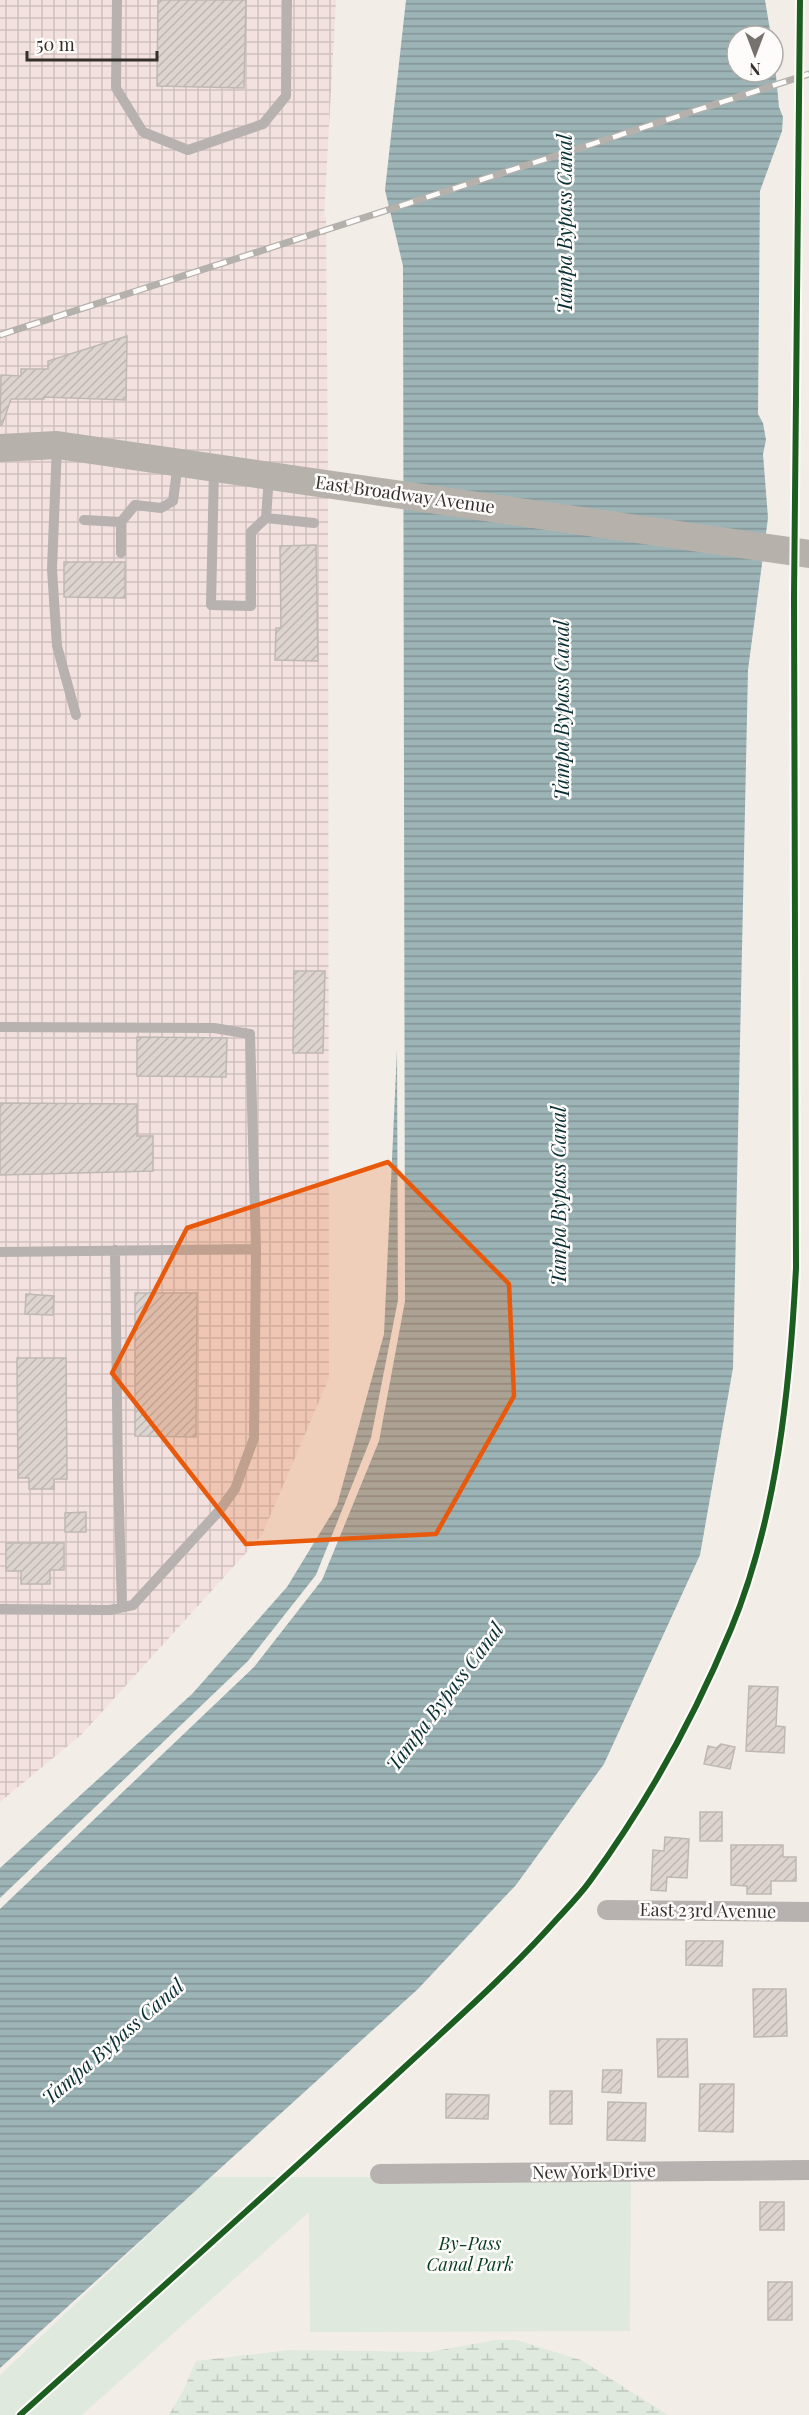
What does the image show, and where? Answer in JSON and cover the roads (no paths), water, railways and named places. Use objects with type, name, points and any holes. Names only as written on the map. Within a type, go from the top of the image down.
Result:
[{"type":"main road","name":"East Broadway Avenue","points":[[0,448],[57,445],[801,553]]},
{"type":"street","name":"East 23rd Avenue","points":[[607,1910],[809,1912]]},
{"type":"street","name":"New York Drive","points":[[380,2174],[809,2170]]},
{"type":"lane","points":[[117,0],[116,88],[143,132],[188,150],[263,124],[286,96],[287,0]]},
{"type":"lane","points":[[57,445],[52,569],[57,646],[76,716]]},
{"type":"lane","points":[[121,553],[121,522],[135,505],[160,507],[173,501],[178,463]]},
{"type":"lane","points":[[214,468],[211,605],[251,606],[251,532],[266,518],[269,476]]},
{"type":"lane","points":[[266,518],[314,523]]},
{"type":"lane","points":[[84,520],[121,522]]},
{"type":"lane","points":[[0,1027],[214,1028],[249,1034],[256,1249],[254,1438],[235,1489],[219,1511],[133,1605],[110,1610],[0,1609]]},
{"type":"lane","points":[[0,1252],[256,1249]]},
{"type":"lane","points":[[115,1250],[122,1607]]},
{"type":"water","name":"Tampa Bypass Canal","points":[[406,0],[765,0],[769,24],[725,24],[725,84],[777,84],[779,107],[783,117],[782,131],[760,191],[758,414],[763,423],[766,440],[763,454],[768,518],[748,670],[733,1368],[700,1555],[604,1764],[516,1885],[418,1989],[0,2368],[0,1909],[254,1667],[322,1580],[379,1441],[405,1301],[403,266],[385,190]]},
{"type":"water","points":[[397,1050],[398,1300],[371,1438],[316,1575],[248,1661],[0,1898],[0,1868],[192,1694],[287,1587],[337,1505],[384,1334]]},
{"type":"railway","points":[[0,335],[809,74]]},
{"type":"park label","name":"By-Pass Canal Park","points":[[470,2254]]}]
